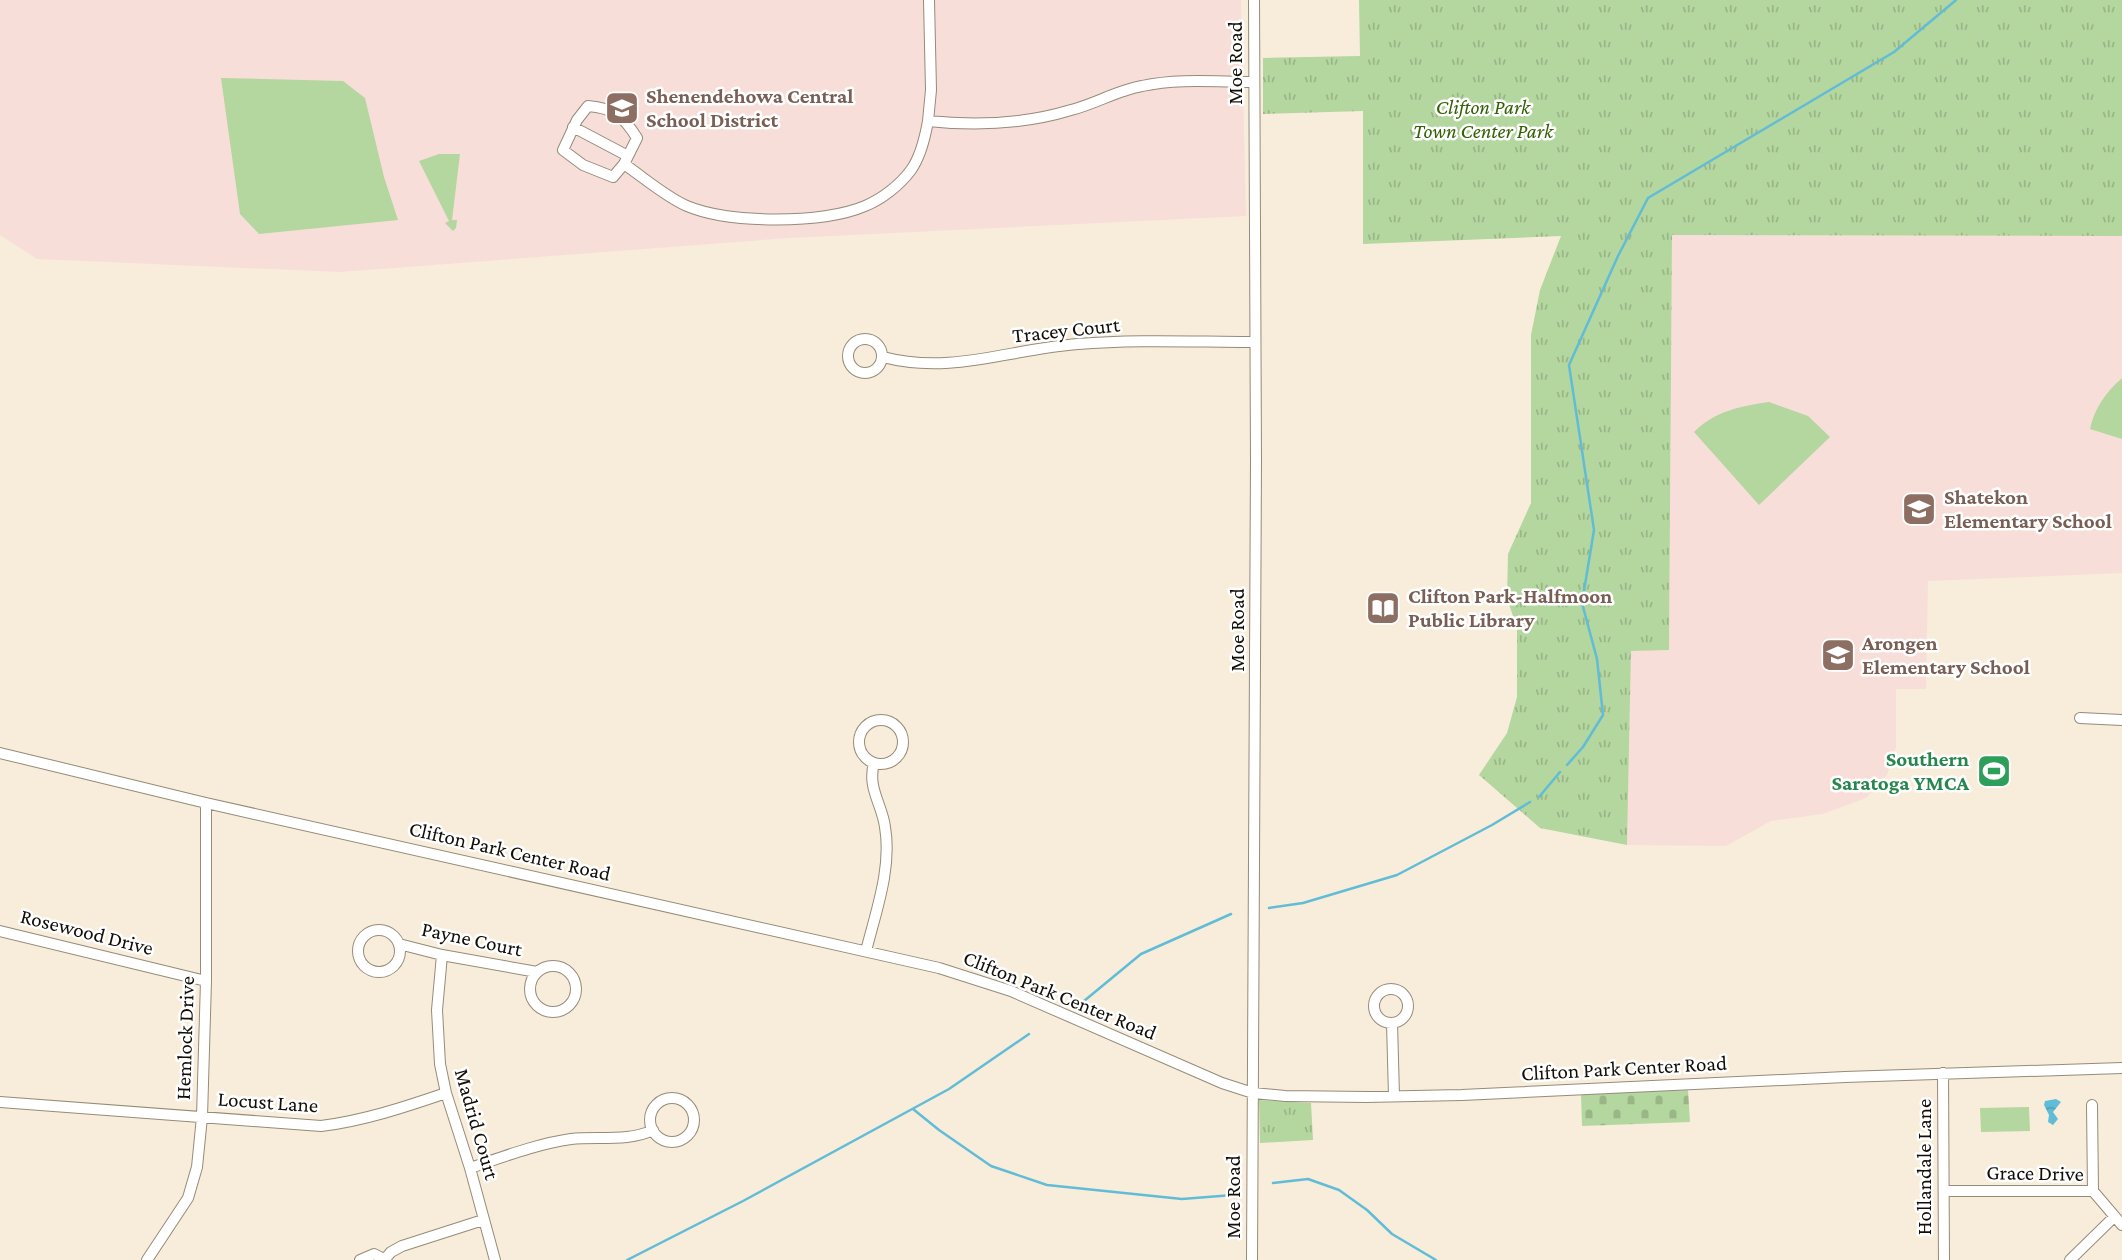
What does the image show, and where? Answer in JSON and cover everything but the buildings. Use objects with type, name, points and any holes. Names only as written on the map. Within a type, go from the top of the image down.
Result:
[{"type":"street","points":[[573,127],[626,160],[687,206],[736,218],[769,220],[829,216],[864,207],[897,185],[911,170],[923,147],[930,90],[929,0]]},
{"type":"street","name":"Moe Road","points":[[1252,1260],[1256,635],[1254,0]]},
{"type":"street","points":[[928,121],[998,124],[1070,111],[1140,86],[1175,82],[1254,82]]},
{"type":"street","points":[[588,106],[602,107],[625,119],[637,138],[626,160],[613,177],[583,165],[563,150],[573,127],[588,106]]},
{"type":"street","name":"Tracey Court","points":[[883,356],[924,364],[957,364],[1076,344],[1255,342]]},
{"type":"street","points":[[2080,718],[2122,720]]},
{"type":"street","points":[[877,720],[887,721],[900,731],[903,741],[901,752],[890,763],[874,763],[862,753],[859,738],[867,724],[877,720]]},
{"type":"street","name":"Clifton Park Center Road","points":[[0,753],[206,803],[939,968],[1011,991],[1222,1083],[1252,1093],[1285,1096],[1394,1096],[2122,1068]]},
{"type":"street","points":[[866,951],[883,883],[887,849],[885,826],[871,783],[874,763]]},
{"type":"street","name":"Hemlock Drive","points":[[147,1260],[188,1198],[197,1167],[202,1117],[206,981],[206,803]]},
{"type":"street","name":"Rosewood Drive","points":[[0,931],[206,981]]},
{"type":"street","name":"Payne Court","points":[[399,944],[399,960],[386,971],[370,970],[359,958],[360,942],[372,931],[388,932],[399,944],[442,955],[537,972],[558,966],[572,975],[576,990],[570,1005],[555,1012],[539,1007],[532,998],[530,987],[537,972]]},
{"type":"street","name":"Madrid Court","points":[[442,955],[436,1029],[446,1093],[495,1260]]},
{"type":"street","points":[[1392,1023],[1394,1096]]},
{"type":"street","name":"Hollandale Lane","points":[[1943,1073],[1944,1260]]},
{"type":"street","name":"Locust Lane","points":[[0,1102],[321,1126],[400,1108],[446,1093]]},
{"type":"street","points":[[680,1099],[692,1110],[693,1125],[684,1138],[675,1142],[664,1140],[653,1130],[650,1115],[659,1101],[680,1099]]},
{"type":"street","points":[[2092,1105],[2093,1191]]},
{"type":"street","points":[[470,1168],[548,1143],[570,1139],[641,1136],[653,1130]]},
{"type":"street","name":"Grace Drive","points":[[1945,1191],[2093,1191],[2118,1221],[2070,1260]]},
{"type":"street","points":[[360,1260],[374,1255],[385,1260],[401,1246],[483,1220]]},
{"type":"shaded area","name":"Shenendehowa Central School District","points":[[0,0],[1241,0],[1246,216],[790,238],[340,272],[37,259],[0,235]]},
{"type":"shaded area","points":[[1672,235],[2122,236],[2122,573],[1928,581],[1926,689],[1896,689],[1896,747],[1887,775],[1866,798],[1823,814],[1771,821],[1726,846],[1627,845],[1631,651],[1669,649]]},
{"type":"green space","name":"Clifton Park Town Center Park","points":[[1359,0],[2122,0],[2122,236],[1672,235],[1669,650],[1631,651],[1627,845],[1540,828],[1479,775],[1507,733],[1517,697],[1517,628],[1507,598],[1508,554],[1531,503],[1531,335],[1540,290],[1561,236],[1363,244],[1363,111],[1263,114],[1263,58],[1360,56]]},
{"type":"green space","points":[[221,78],[343,81],[365,98],[384,177],[398,220],[259,234],[240,214]]},
{"type":"green space","points":[[439,154],[460,154],[452,220],[457,220],[453,231],[445,223],[449,221],[419,161]]},
{"type":"green space","points":[[2122,378],[2122,439],[2090,429],[2102,401]]},
{"type":"green space","points":[[1769,402],[1808,416],[1830,437],[1759,505],[1694,432],[1720,414]]},
{"type":"green space","points":[[1688,1090],[1690,1122],[1582,1126],[1581,1094]]},
{"type":"green space","points":[[1259,1100],[1311,1103],[1313,1140],[1260,1143]]},
{"type":"green space","points":[[2029,1107],[2030,1131],[1981,1132],[1980,1108]]},
{"type":"water","points":[[2056,1099],[2061,1102],[2053,1112],[2058,1119],[2053,1125],[2048,1122],[2049,1115],[2044,1105],[2045,1101]]},
{"type":"waterway","points":[[1567,765],[1583,747],[1603,715],[1597,659],[1582,603],[1594,530],[1569,365],[1618,256],[1648,198],[1894,52],[1956,0]]},
{"type":"waterway","points":[[1539,797],[1560,772]]},
{"type":"waterway","points":[[1269,908],[1303,903],[1397,875],[1530,802]]},
{"type":"waterway","points":[[1084,1001],[1141,954],[1231,914]]},
{"type":"waterway","points":[[627,1260],[743,1201],[949,1089],[1029,1034]]},
{"type":"waterway","points":[[913,1109],[991,1166],[1047,1185],[1182,1199],[1233,1195]]},
{"type":"waterway","points":[[1273,1183],[1308,1179],[1339,1190],[1367,1210],[1392,1234],[1436,1260]]},
{"type":"place","name":"Shenendehowa Central School District","points":[[622,108]]},
{"type":"place","name":"Shatekon Elementary School","points":[[1919,509]]},
{"type":"place","name":"Clifton Park-Halfmoon Public Library","points":[[1383,608]]},
{"type":"place","name":"Arongen Elementary School","points":[[1838,655]]},
{"type":"place","name":"Southern Saratoga YMCA","points":[[1994,771]]}]
